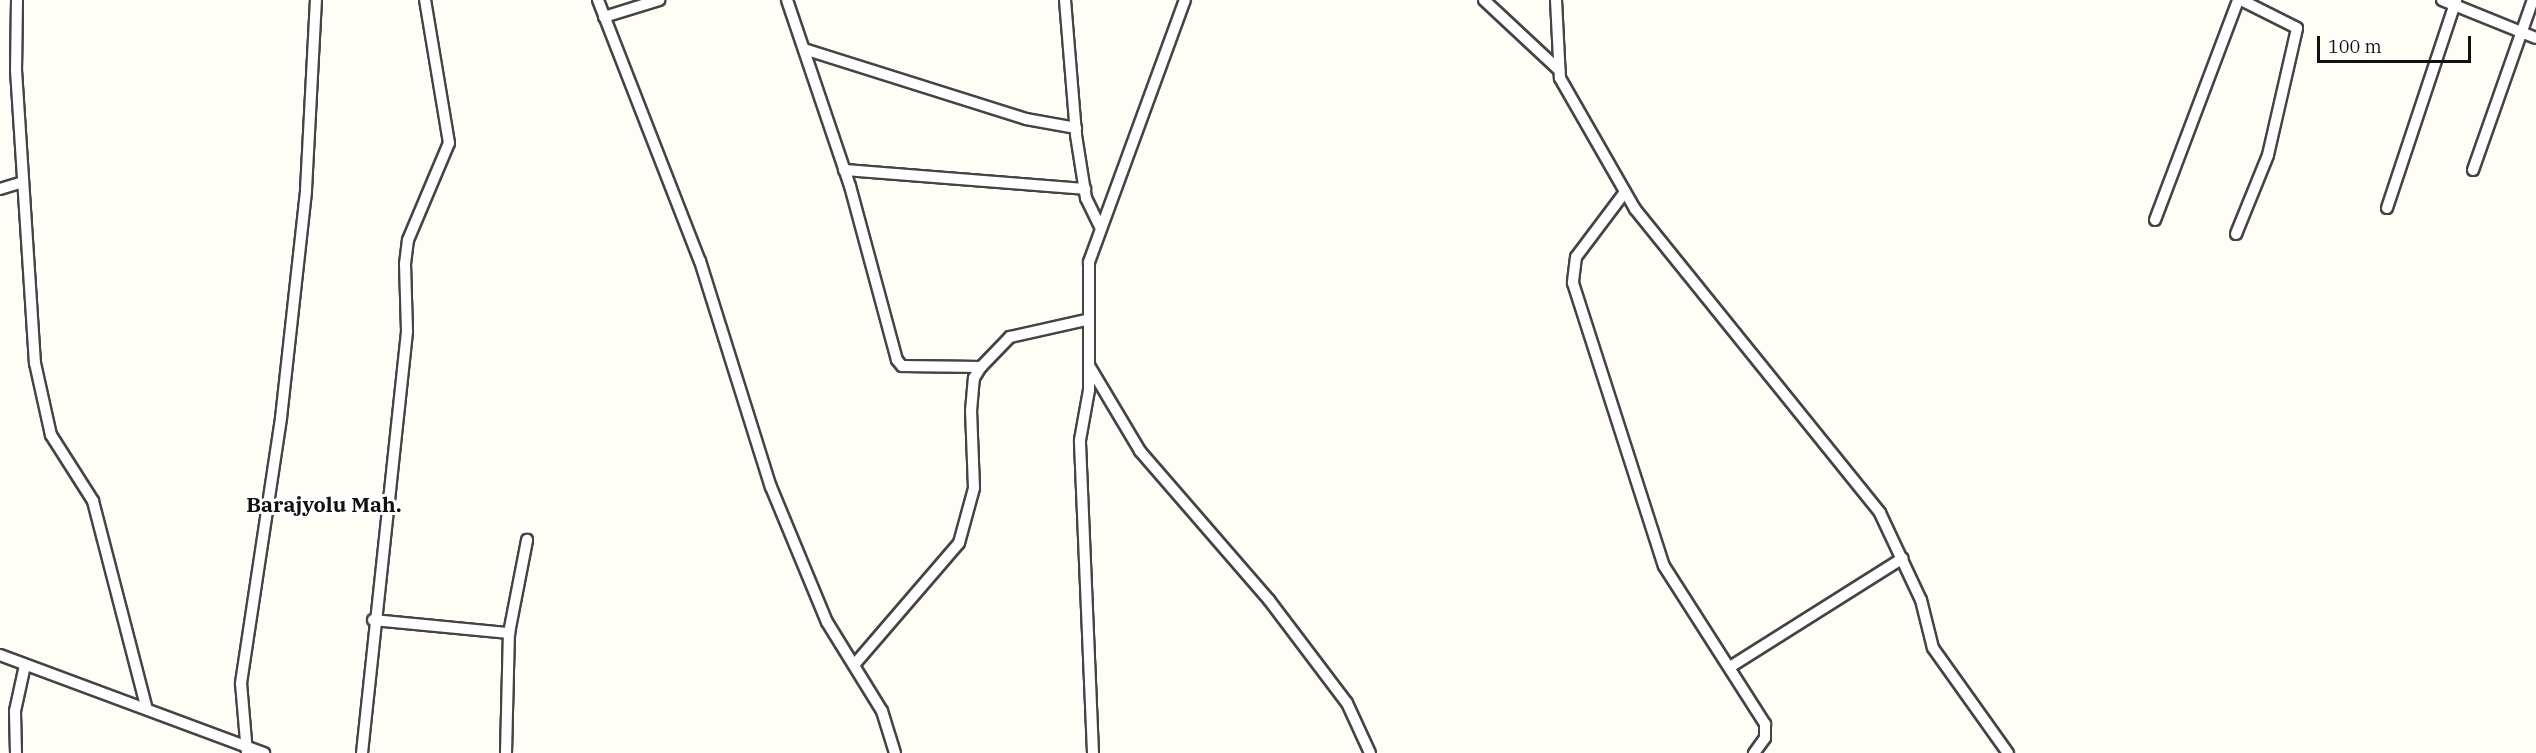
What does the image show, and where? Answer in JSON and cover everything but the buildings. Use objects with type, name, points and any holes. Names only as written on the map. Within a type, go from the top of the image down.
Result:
[{"type":"street","points":[[17,0],[23,182],[35,363],[51,435],[93,501],[146,706]]},
{"type":"street","points":[[246,748],[241,683],[301,237],[316,0]]},
{"type":"street","points":[[362,753],[373,620],[383,569],[404,354],[406,252],[449,143],[425,0]]},
{"type":"street","points":[[598,0],[700,261],[771,487],[827,622],[882,711],[895,753]]},
{"type":"street","points":[[604,17],[659,0]]},
{"type":"street","points":[[787,0],[844,170],[897,360],[902,366],[981,367]]},
{"type":"street","points":[[1065,0],[1076,128],[1085,189],[1101,230]]},
{"type":"street","points":[[1093,753],[1080,440],[1088,365],[1086,320],[1089,262],[1185,0]]},
{"type":"street","points":[[1484,0],[1559,70],[1626,192],[1880,513],[1903,558],[1933,648],[2008,753]]},
{"type":"street","points":[[1556,0],[1559,70]]},
{"type":"street","points":[[2155,220],[2239,0],[2297,28],[2268,155],[2236,234]]},
{"type":"street","points":[[2442,0],[2455,3],[2536,38]]},
{"type":"street","points":[[2473,170],[2533,0]]},
{"type":"street","points":[[2387,208],[2455,3]]},
{"type":"street","points":[[804,49],[1026,119],[1076,128]]},
{"type":"street","points":[[844,170],[1085,189]]},
{"type":"street","points":[[0,189],[23,182]]},
{"type":"street","points":[[1626,192],[1576,257],[1573,283],[1664,566],[1765,724],[1765,738],[1754,753]]},
{"type":"street","points":[[854,665],[959,543],[974,488],[971,411],[974,378],[981,367],[1010,337],[1086,320]]},
{"type":"street","points":[[1088,365],[1140,451],[1269,600],[1347,703],[1370,753]]},
{"type":"street","points":[[506,753],[509,633],[527,540]]},
{"type":"street","points":[[1730,667],[1903,558]]},
{"type":"street","points":[[373,620],[509,633]]},
{"type":"street","points":[[0,655],[146,706],[246,748],[264,753]]},
{"type":"street","points":[[16,753],[15,711],[25,664]]},
{"type":"district","name":"Barajyolu Mah.","points":[[324,504]]}]
